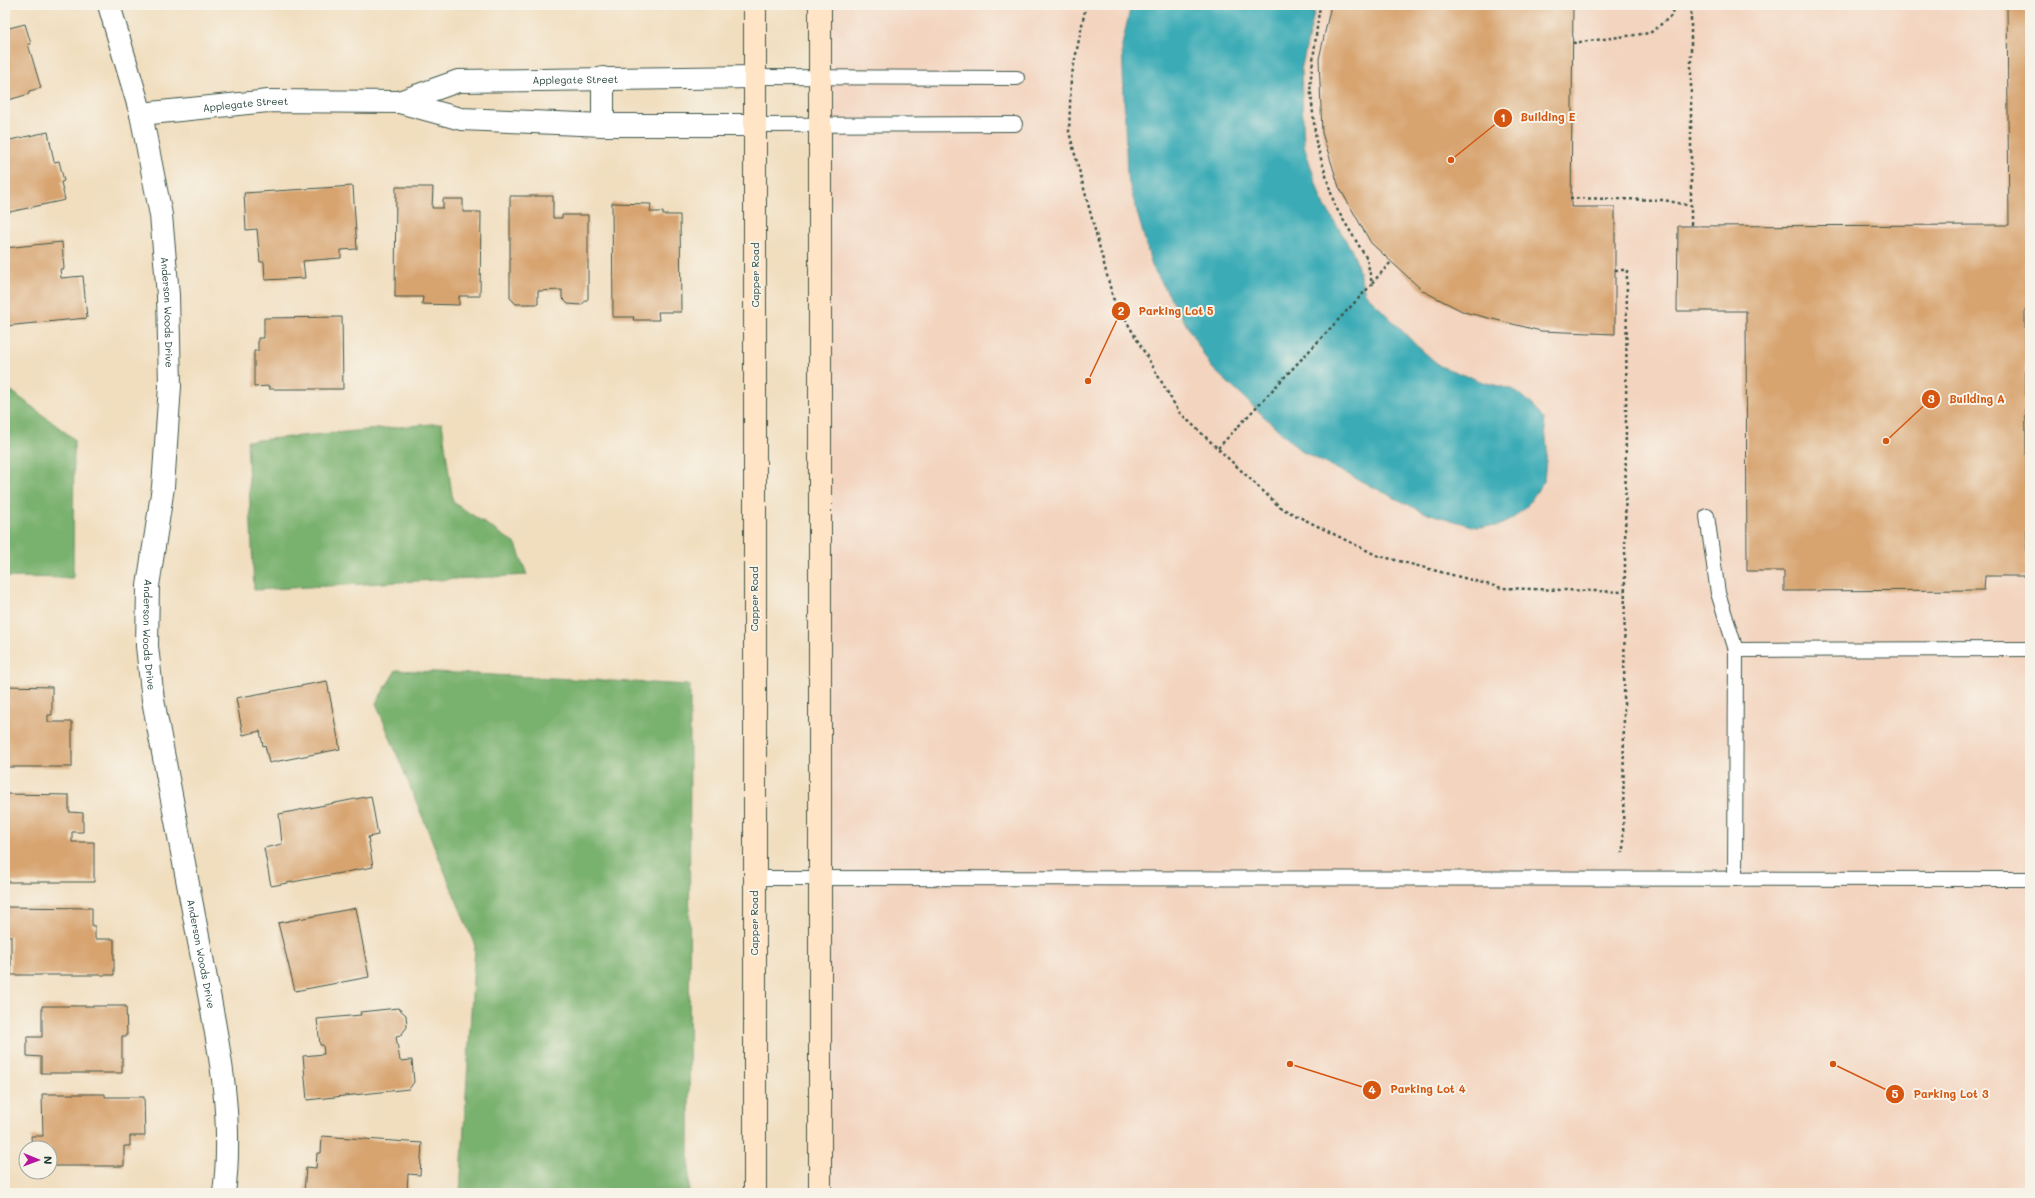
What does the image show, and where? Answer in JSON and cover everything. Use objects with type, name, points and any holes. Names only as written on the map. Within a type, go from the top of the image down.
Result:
[{"type":"street","name":"Anderson Woods Drive","points":[[109,5],[141,114],[161,215],[168,295],[170,386],[163,487],[148,586],[147,646],[153,700],[220,1051],[226,1111],[227,1167],[224,1193]]},
{"type":"street","name":"Capper Road","points":[[755,5],[755,1193]]},
{"type":"street","points":[[820,5],[820,1193]]},
{"type":"street","name":"Applegate Street","points":[[399,102],[458,81],[755,76]]},
{"type":"street","points":[[603,78],[603,125]]},
{"type":"street","name":"Applegate Street","points":[[141,114],[268,101],[399,102],[461,119],[603,125],[756,124]]},
{"type":"lane","points":[[755,76],[1016,78]]},
{"type":"lane","points":[[756,124],[821,126],[863,124],[1014,124]]},
{"type":"lane","points":[[1708,516],[1718,593],[1736,650],[1736,879]]},
{"type":"lane","points":[[1736,650],[2030,650]]},
{"type":"lane","points":[[754,878],[2030,879]]},
{"type":"path","points":[[1086,5],[1071,79],[1069,132],[1113,298],[1179,412],[1281,508],[1376,556],[1502,588],[1624,592]]},
{"type":"path","points":[[1322,5],[1319,11],[1310,85],[1316,142],[1335,206],[1367,259],[1372,284]]},
{"type":"path","points":[[1573,43],[1650,33],[1670,17],[1677,5]]},
{"type":"path","points":[[1691,5],[1691,225]]},
{"type":"path","points":[[1570,198],[1664,200],[1691,206]]},
{"type":"path","points":[[1218,448],[1392,261]]},
{"type":"path","points":[[1615,270],[1627,270],[1623,855]]},
{"type":"shaded area","points":[[823,5],[2030,5],[2030,1193],[824,1193]]},
{"type":"green space","points":[[5,386],[74,439],[73,578],[5,577]]},
{"type":"green space","points":[[442,423],[453,502],[516,544],[527,575],[254,590],[247,441]]},
{"type":"green space","points":[[396,670],[690,685],[689,1193],[460,1193],[475,946],[376,703]]},
{"type":"water","points":[[1131,5],[1316,5],[1301,70],[1304,145],[1321,199],[1354,254],[1365,293],[1417,346],[1440,366],[1483,382],[1514,390],[1534,406],[1544,419],[1547,448],[1544,481],[1526,507],[1512,519],[1498,526],[1476,527],[1423,512],[1301,451],[1211,367],[1152,266],[1127,176],[1122,45]]},
{"type":"building","points":[[1331,5],[1573,5],[1571,207],[1615,207],[1615,334],[1541,331],[1464,312],[1423,291],[1371,243],[1339,187],[1322,133],[1319,59]]},
{"type":"building","points":[[2007,5],[2030,5],[2030,309],[2025,309],[2027,576],[1985,576],[1984,590],[1784,591],[1784,571],[1747,571],[1746,311],[1677,311],[1678,226],[2009,225]]},
{"type":"building","points":[[25,24],[31,44],[28,44],[41,88],[29,91],[29,94],[5,101],[5,29]]},
{"type":"building","points":[[48,132],[54,162],[59,161],[64,181],[61,182],[65,200],[5,213],[5,141]]},
{"type":"building","points":[[353,186],[357,249],[341,250],[341,258],[303,261],[305,278],[265,280],[264,262],[260,262],[257,229],[246,230],[244,193]]},
{"type":"building","points":[[396,187],[433,187],[432,208],[443,208],[443,199],[463,199],[463,212],[481,212],[480,296],[459,296],[459,305],[422,304],[423,297],[395,297]]},
{"type":"building","points":[[510,196],[553,196],[553,218],[562,218],[562,215],[588,215],[588,299],[581,305],[568,304],[562,298],[562,290],[538,291],[538,304],[516,304],[510,298]]},
{"type":"building","points":[[612,203],[651,204],[650,212],[663,212],[663,215],[680,215],[681,312],[658,312],[659,320],[633,320],[634,317],[613,317]]},
{"type":"building","points":[[62,242],[64,269],[60,269],[61,278],[83,276],[87,318],[5,326],[5,248]]},
{"type":"building","points":[[342,317],[343,389],[269,389],[269,386],[254,387],[254,351],[258,351],[258,338],[264,338],[264,318]]},
{"type":"building","points":[[327,681],[340,749],[269,763],[260,731],[243,735],[236,698]]},
{"type":"building","points":[[5,686],[52,687],[52,715],[48,715],[48,722],[72,722],[72,767],[5,767]]},
{"type":"building","points":[[5,794],[69,795],[69,812],[83,813],[83,832],[72,832],[72,842],[94,842],[94,882],[5,882]]},
{"type":"building","points":[[371,796],[378,835],[368,837],[373,867],[271,886],[264,848],[282,844],[279,814]]},
{"type":"building","points":[[5,907],[92,908],[92,926],[95,926],[95,939],[114,939],[114,975],[11,975],[11,936],[5,936]]},
{"type":"building","points":[[356,908],[369,977],[295,991],[278,923]]},
{"type":"building","points":[[42,1006],[126,1006],[127,1036],[122,1036],[122,1073],[41,1073],[41,1057],[27,1056],[27,1037],[42,1037]]},
{"type":"building","points":[[398,1008],[406,1015],[407,1027],[401,1035],[396,1036],[400,1061],[412,1060],[414,1082],[409,1089],[307,1100],[303,1056],[324,1054],[323,1045],[320,1045],[317,1019],[361,1015],[360,1012]]},
{"type":"building","points":[[42,1094],[105,1094],[105,1097],[144,1097],[145,1136],[130,1136],[130,1146],[124,1146],[124,1166],[58,1166],[58,1140],[31,1140],[31,1136],[43,1136]]},
{"type":"building","points":[[322,1136],[422,1143],[420,1175],[408,1174],[407,1193],[304,1193],[306,1167],[316,1168],[317,1153],[321,1153]]},
{"type":"place","name":"Building E","points":[[1451,160]]},
{"type":"place","name":"Parking Lot 5","points":[[1088,381]]},
{"type":"place","name":"Building A","points":[[1886,441]]},
{"type":"place","name":"Parking Lot 4","points":[[1290,1064]]},
{"type":"place","name":"Parking Lot 3","points":[[1833,1064]]}]
